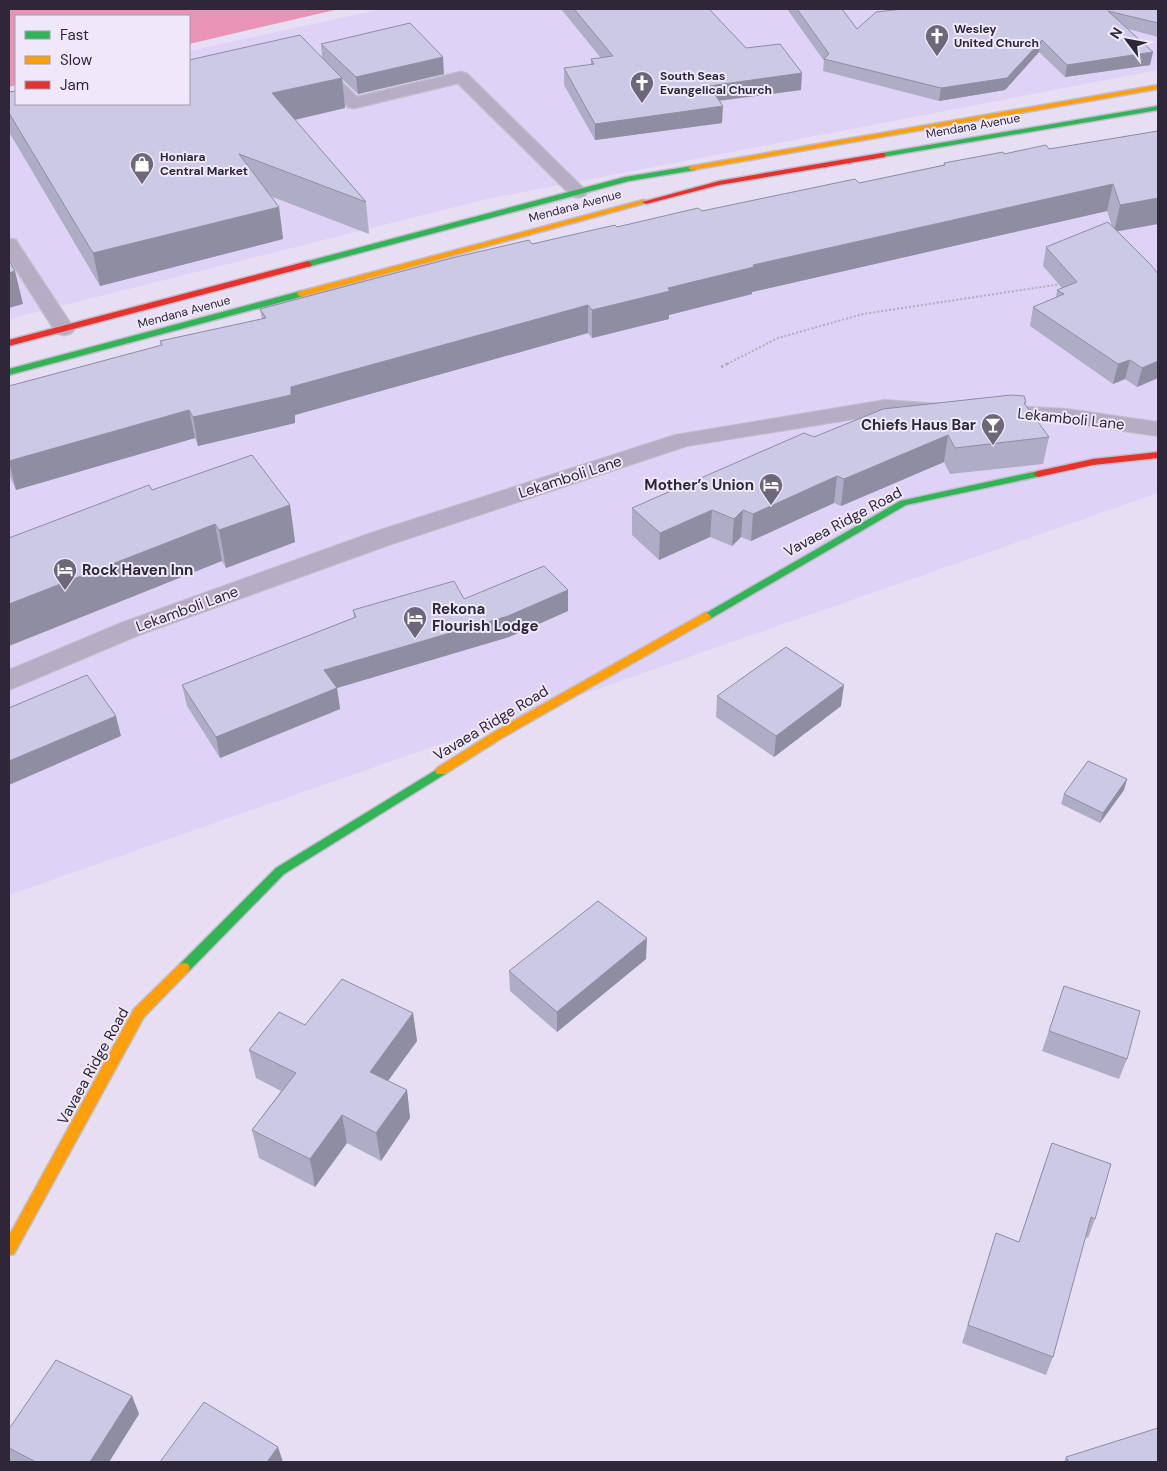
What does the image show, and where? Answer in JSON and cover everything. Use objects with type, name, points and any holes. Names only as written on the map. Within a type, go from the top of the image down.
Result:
[{"type":"main road","name":"Mendana Avenue","points":[[9,343],[628,179],[1158,87]]},
{"type":"main road","name":"Mendana Avenue","points":[[9,372],[719,183],[1158,108]]},
{"type":"main road","name":"Vavaea Ridge Road","points":[[9,1249],[139,1013],[280,871],[498,735],[903,503],[1093,462],[1158,455]]},
{"type":"street","name":"Lekamboli Lane","points":[[9,681],[130,629],[371,542],[683,440],[886,407],[1067,416],[1158,429]]},
{"type":"lane","points":[[306,56],[354,103],[461,78],[578,192]]},
{"type":"lane","points":[[9,244],[64,329]]},
{"type":"path","points":[[721,366],[778,338],[863,314],[1064,284]]},
{"type":"shaded area","points":[[9,9],[339,9],[190,44],[190,15],[15,15],[15,85],[9,87]]},
{"type":"shaded area","points":[[382,9],[1158,9],[1158,70],[487,199],[9,319],[9,91],[15,89],[15,105],[190,105],[190,51]]},
{"type":"shaded area","points":[[1158,131],[1158,493],[9,895],[9,387]]},
{"type":"building","points":[[574,9],[709,9],[746,48],[780,44],[802,73],[709,86],[723,106],[595,124],[564,68],[594,64],[591,59],[613,56]]},
{"type":"building","points":[[797,9],[842,9],[857,29],[876,12],[903,9],[1158,9],[1158,23],[1108,11],[1153,52],[1067,65],[1042,40],[1007,78],[941,88],[824,59],[829,54]]},
{"type":"building","points":[[410,23],[443,57],[356,77],[321,44]]},
{"type":"building","points":[[300,35],[342,78],[272,93],[366,202],[239,154],[279,207],[93,253],[9,113],[9,92],[15,91],[15,105],[190,105],[190,60]]},
{"type":"building","points":[[1158,131],[1158,198],[1120,205],[1113,184],[753,265],[754,267],[668,288],[670,291],[592,310],[588,305],[291,387],[291,395],[193,417],[189,410],[9,461],[9,386],[162,345],[160,341],[266,318],[260,309],[452,258],[529,240],[532,244],[698,208],[702,211],[855,179],[859,183],[945,165],[944,163],[1003,152],[1004,154],[1046,145],[1049,149]]},
{"type":"building","points":[[1108,222],[1158,274],[1158,361],[1142,368],[1130,360],[1118,364],[1033,307],[1064,294],[1057,290],[1077,282],[1046,247]]},
{"type":"building","points":[[9,260],[15,271],[9,273]]},
{"type":"building","points":[[1011,395],[1024,396],[1026,402],[1024,403],[1049,437],[955,448],[948,435],[844,479],[837,476],[753,514],[743,510],[734,519],[712,510],[660,533],[632,508],[804,433],[814,437],[883,409]]},
{"type":"building","points":[[252,455],[290,505],[219,530],[215,524],[9,604],[9,538],[149,485],[152,490]]},
{"type":"building","points":[[544,566],[568,590],[508,616],[324,670],[337,688],[216,737],[182,685],[356,617],[353,610],[454,581],[464,599]]},
{"type":"building","points":[[786,647],[844,685],[776,736],[717,696]]},
{"type":"building","points":[[87,675],[116,716],[9,761],[9,708]]},
{"type":"building","points":[[1088,761],[1127,779],[1103,813],[1064,794]]},
{"type":"building","points":[[598,901],[647,938],[557,1012],[509,971]]},
{"type":"building","points":[[342,979],[413,1013],[370,1072],[407,1090],[376,1133],[342,1115],[310,1159],[252,1130],[296,1073],[249,1050],[279,1012],[305,1025]]},
{"type":"building","points":[[1064,986],[1140,1011],[1127,1059],[1049,1031]]},
{"type":"building","points":[[1052,1143],[1111,1164],[1095,1219],[1091,1217],[1053,1357],[968,1325],[996,1233],[1019,1242]]},
{"type":"building","points":[[56,1360],[132,1396],[90,1462],[36,1462],[9,1448],[9,1429]]},
{"type":"building","points":[[204,1402],[278,1447],[267,1462],[160,1462]]},
{"type":"building","points":[[1158,1428],[1158,1462],[1069,1462],[1066,1457]]},
{"type":"traffic: fast","points":[[882,155],[1158,108]]},
{"type":"traffic: fast","points":[[308,264],[628,179],[692,168]]},
{"type":"traffic: fast","points":[[9,372],[301,294]]},
{"type":"traffic: fast","points":[[706,616],[903,503],[1038,474]]},
{"type":"traffic: fast","points":[[184,968],[280,871],[441,771]]},
{"type":"traffic: slow","points":[[692,168],[1158,87]]},
{"type":"traffic: slow","points":[[301,294],[646,202]]},
{"type":"traffic: slow","points":[[441,771],[498,735],[706,616]]},
{"type":"traffic: slow","points":[[9,1249],[139,1013],[184,968]]},
{"type":"traffic: jam","points":[[646,202],[719,183],[882,155]]},
{"type":"traffic: jam","points":[[9,343],[308,264]]},
{"type":"traffic: jam","points":[[1038,474],[1093,462],[1158,455]]},
{"type":"place","name":"Wesley United Church","points":[[937,57]]},
{"type":"place","name":"South Seas Evangelical Church","points":[[642,104]]},
{"type":"place","name":"Honiara Central Market","points":[[142,185]]},
{"type":"place","name":"Chiefs Haus Bar","points":[[993,446]]},
{"type":"place","name":"Mother’s Union","points":[[771,506]]},
{"type":"place","name":"Rock Haven Inn","points":[[65,591]]},
{"type":"place","name":"Rekona Flourish Lodge","points":[[415,639]]}]
